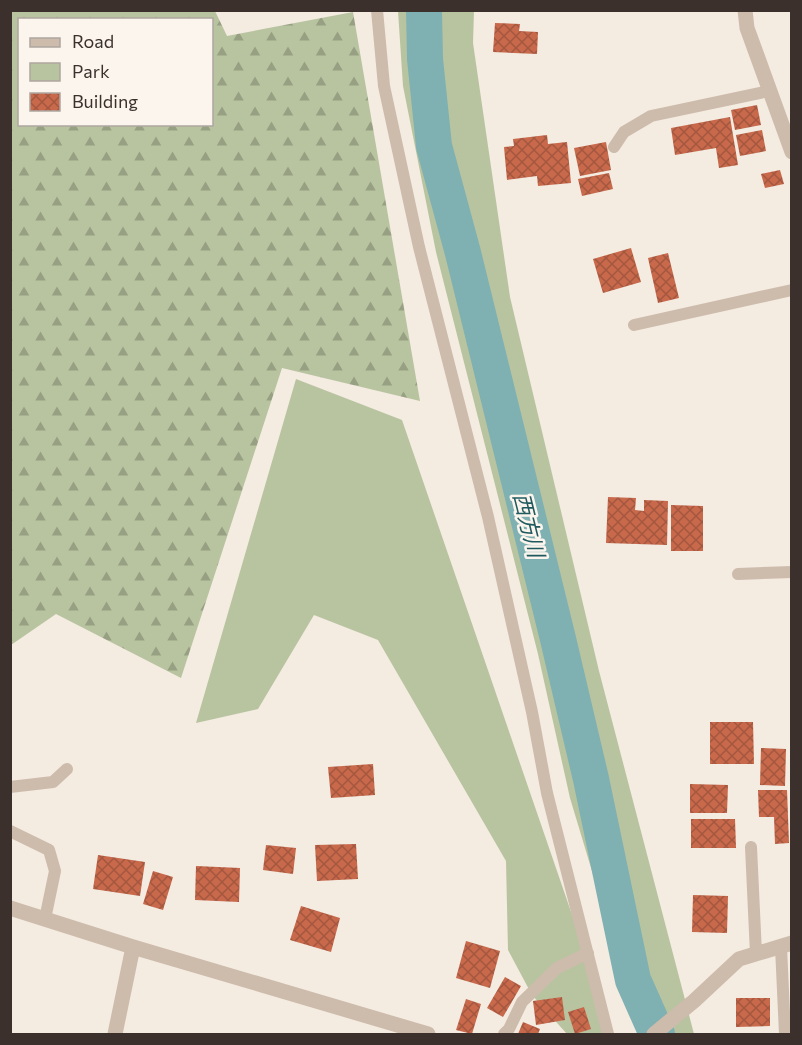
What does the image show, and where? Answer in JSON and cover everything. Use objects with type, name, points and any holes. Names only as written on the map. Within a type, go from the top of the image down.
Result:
[{"type":"street","points":[[745,10],[747,28],[792,152]]},
{"type":"street","points":[[10,908],[132,947],[428,1035]]},
{"type":"street","points":[[654,1035],[739,959],[786,945]]},
{"type":"street","points":[[114,1035],[132,947]]},
{"type":"lane","points":[[377,10],[384,86],[417,235],[488,517],[548,793],[608,1035]]},
{"type":"lane","points":[[614,147],[624,132],[651,116],[769,90]]},
{"type":"lane","points":[[634,325],[792,290]]},
{"type":"lane","points":[[738,574],[792,572]]},
{"type":"lane","points":[[10,787],[53,782],[67,769]]},
{"type":"lane","points":[[10,831],[50,850],[55,871],[45,919]]},
{"type":"lane","points":[[751,847],[756,954]]},
{"type":"lane","points":[[785,1035],[786,945]]},
{"type":"lane","points":[[504,1035],[522,1002],[548,976],[557,968],[588,952]]},
{"type":"green space","points":[[11,10],[215,11],[227,36],[353,12],[420,401],[282,368],[181,678],[56,614],[11,645]]},
{"type":"green space","points":[[398,11],[474,11],[473,43],[510,297],[599,671],[694,1034],[641,1034],[570,798],[538,654],[436,252],[403,86]]},
{"type":"green space","points":[[296,379],[402,420],[613,1034],[567,1034],[532,995],[508,950],[506,861],[378,640],[314,615],[258,709],[196,723]]},
{"type":"building","points":[[495,23],[520,24],[519,31],[538,32],[537,54],[493,52]]},
{"type":"building","points":[[757,105],[761,125],[735,130],[731,110]]},
{"type":"building","points":[[730,117],[738,165],[719,168],[716,148],[675,155],[671,128]]},
{"type":"building","points":[[762,130],[766,151],[740,156],[736,135]]},
{"type":"building","points":[[547,135],[548,144],[567,142],[571,183],[538,186],[537,176],[507,180],[504,147],[514,146],[513,139]]},
{"type":"building","points":[[606,142],[611,170],[580,176],[574,148]]},
{"type":"building","points":[[780,170],[784,184],[765,188],[761,174]]},
{"type":"building","points":[[609,173],[613,189],[582,196],[578,179]]},
{"type":"building","points":[[631,248],[641,282],[603,293],[593,259]]},
{"type":"building","points":[[668,253],[679,298],[658,303],[648,258]]},
{"type":"building","points":[[608,497],[636,498],[635,510],[644,511],[644,500],[668,501],[667,545],[606,543]]},
{"type":"building","points":[[671,505],[703,506],[703,551],[671,551]]},
{"type":"building","points":[[710,722],[753,722],[754,764],[710,764]]},
{"type":"building","points":[[761,748],[786,749],[785,786],[760,785]]},
{"type":"building","points":[[373,764],[375,795],[331,798],[328,767]]},
{"type":"building","points":[[690,784],[728,785],[727,813],[690,813]]},
{"type":"building","points":[[758,790],[787,790],[789,843],[775,844],[774,817],[759,817]]},
{"type":"building","points":[[691,819],[735,819],[736,848],[691,848]]},
{"type":"building","points":[[356,844],[358,879],[317,881],[315,845]]},
{"type":"building","points":[[266,845],[296,848],[293,874],[263,870]]},
{"type":"building","points":[[98,855],[145,862],[140,896],[93,889]]},
{"type":"building","points":[[196,866],[240,868],[239,902],[195,900]]},
{"type":"building","points":[[153,871],[173,877],[163,910],[143,904]]},
{"type":"building","points":[[693,895],[728,896],[727,933],[692,932]]},
{"type":"building","points":[[301,906],[340,918],[331,952],[290,940]]},
{"type":"building","points":[[466,941],[500,951],[490,988],[456,978]]},
{"type":"building","points":[[505,977],[521,986],[503,1017],[487,1008]]},
{"type":"building","points":[[562,997],[565,1020],[536,1025],[533,1001]]},
{"type":"building","points":[[736,998],[770,998],[770,1026],[736,1027]]},
{"type":"building","points":[[466,999],[481,1004],[472,1034],[456,1030]]},
{"type":"building","points":[[584,1007],[591,1029],[575,1034],[568,1012]]},
{"type":"building","points":[[523,1022],[540,1029],[538,1034],[518,1034]]},
{"type":"waterway","name":"西方川","points":[[424,10],[425,59],[434,146],[463,253],[558,639],[591,779],[633,980],[657,1034]]}]
